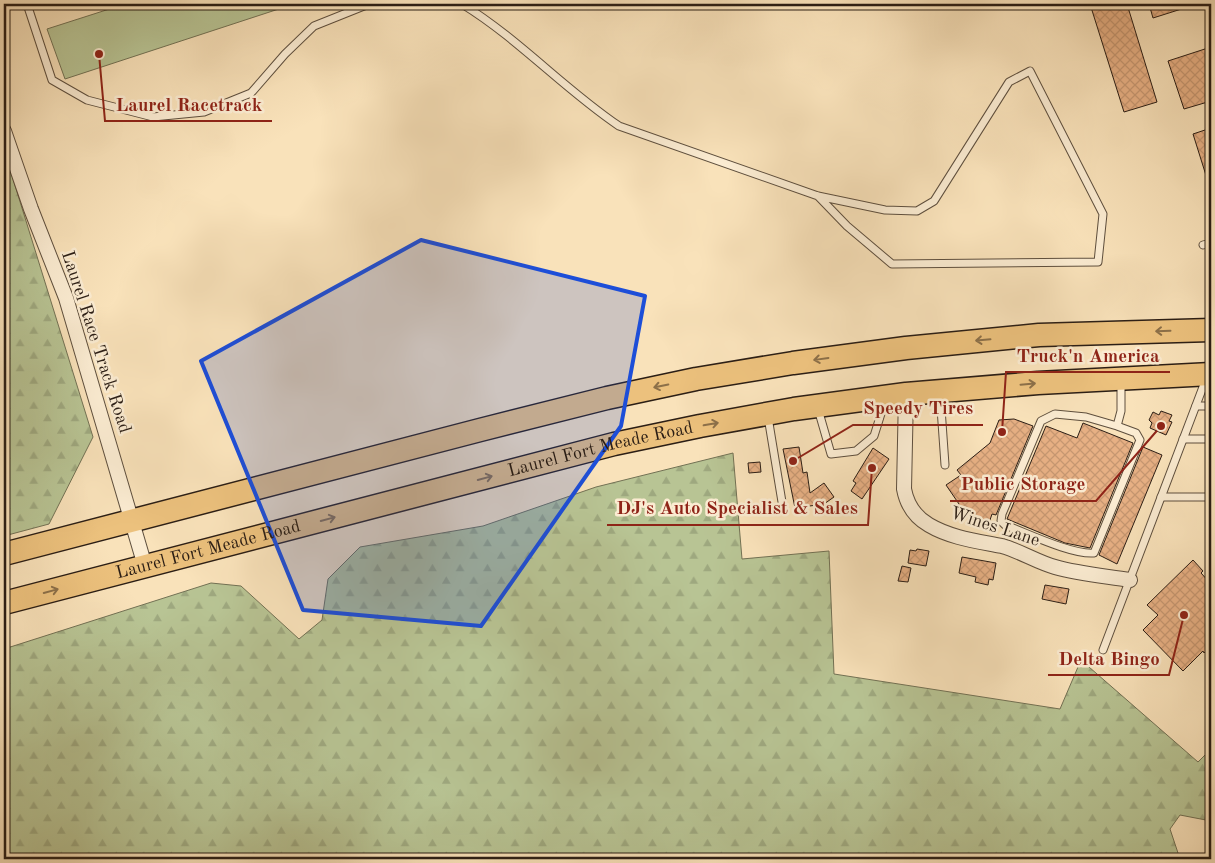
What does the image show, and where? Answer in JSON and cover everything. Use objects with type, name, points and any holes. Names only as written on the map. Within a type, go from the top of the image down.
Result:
[{"type":"main road","points":[[4,554],[480,430],[607,398],[696,379],[793,363],[906,348],[1038,335],[1211,330]]},
{"type":"main road","name":"Laurel Fort Meade Road","points":[[4,603],[614,444],[700,426],[817,406],[940,391],[1038,383],[1210,374]]},
{"type":"street","name":"Laurel Race Track Road","points":[[4,131],[31,209],[66,298],[145,566]]},
{"type":"street","name":"Wines Lane","points":[[896,396],[906,502],[913,512],[928,525],[973,541],[1002,546],[1055,567],[1130,580]]},
{"type":"lane","points":[[26,4],[52,80],[87,100],[153,117],[204,112],[251,93],[285,54],[314,26],[369,4]]},
{"type":"lane","points":[[462,4],[484,18],[592,108],[619,126],[818,196],[884,210],[917,211],[934,201],[1009,82],[1030,71],[1103,214],[1098,262],[892,264],[847,226],[818,196]]},
{"type":"lane","points":[[1203,245],[1211,243]]},
{"type":"lane","points":[[1104,650],[1183,439],[1210,374]]},
{"type":"lane","points":[[1116,426],[1121,411],[1121,379]]},
{"type":"lane","points":[[940,391],[945,465]]},
{"type":"lane","points":[[817,406],[831,454],[856,451],[874,436],[896,396]]},
{"type":"lane","points":[[1196,406],[1211,406]]},
{"type":"lane","points":[[768,414],[783,508]]},
{"type":"lane","points":[[1055,414],[1086,417],[1116,426],[1136,433],[1140,440],[1094,553],[1085,554],[1047,541],[1005,525],[1001,521],[1002,514],[1041,420],[1055,414]]},
{"type":"lane","points":[[1183,439],[1211,439]]},
{"type":"lane","points":[[1161,497],[1211,497]]},
{"type":"highlighted area","points":[[421,240],[645,296],[621,426],[481,626],[303,610],[201,361]]},
{"type":"green space","points":[[125,4],[294,4],[65,79],[47,29]]},
{"type":"green space","points":[[4,150],[93,437],[49,524],[4,536]]},
{"type":"green space","points":[[733,453],[742,559],[829,551],[834,674],[1060,709],[1081,660],[1198,762],[1211,749],[1211,821],[1180,815],[1170,829],[1180,859],[4,859],[4,649],[211,583],[241,586],[299,639],[322,620],[328,579],[360,547],[483,526],[596,487]]},
{"type":"building","points":[[1090,4],[1127,4],[1157,102],[1124,112]]},
{"type":"building","points":[[1149,4],[1190,4],[1191,6],[1153,18]]},
{"type":"building","points":[[1211,47],[1211,101],[1184,109],[1168,61]]},
{"type":"building","points":[[1211,128],[1211,185],[1209,185],[1193,134]]},
{"type":"building","points":[[1161,411],[1172,415],[1169,421],[1172,422],[1166,435],[1150,428],[1152,423],[1149,420],[1153,412],[1159,415]]},
{"type":"building","points":[[1014,419],[1033,426],[996,515],[992,514],[989,523],[957,510],[959,504],[946,485],[961,475],[957,470],[990,443],[999,420]]},
{"type":"building","points":[[1083,423],[1133,443],[1090,548],[1065,543],[1007,519],[1046,426],[1077,438]]},
{"type":"building","points":[[799,447],[803,473],[807,472],[810,493],[824,483],[834,497],[824,504],[795,508],[783,449]]},
{"type":"building","points":[[1143,447],[1162,455],[1117,564],[1099,555]]},
{"type":"building","points":[[873,448],[889,459],[862,499],[851,491],[856,483],[853,481]]},
{"type":"building","points":[[760,462],[761,472],[749,473],[748,463]]},
{"type":"building","points":[[917,549],[929,551],[926,566],[908,563],[910,550],[916,551]]},
{"type":"building","points":[[962,557],[996,563],[993,580],[989,579],[988,585],[975,582],[976,577],[959,573]]},
{"type":"building","points":[[1193,560],[1211,584],[1211,646],[1204,653],[1203,651],[1183,671],[1143,630],[1158,615],[1147,605]]},
{"type":"building","points":[[902,566],[911,568],[908,582],[898,581]]},
{"type":"building","points":[[1045,585],[1069,589],[1066,604],[1042,599]]},
{"type":"place","name":"Laurel Racetrack","points":[[99,54]]},
{"type":"place","name":"Public Storage","points":[[1161,426]]},
{"type":"place","name":"Truck'n America","points":[[1002,432]]},
{"type":"place","name":"Speedy Tires","points":[[793,461]]},
{"type":"place","name":"DJ's Auto Specialist & Sales","points":[[872,468]]},
{"type":"place","name":"Delta Bingo","points":[[1184,615]]}]
